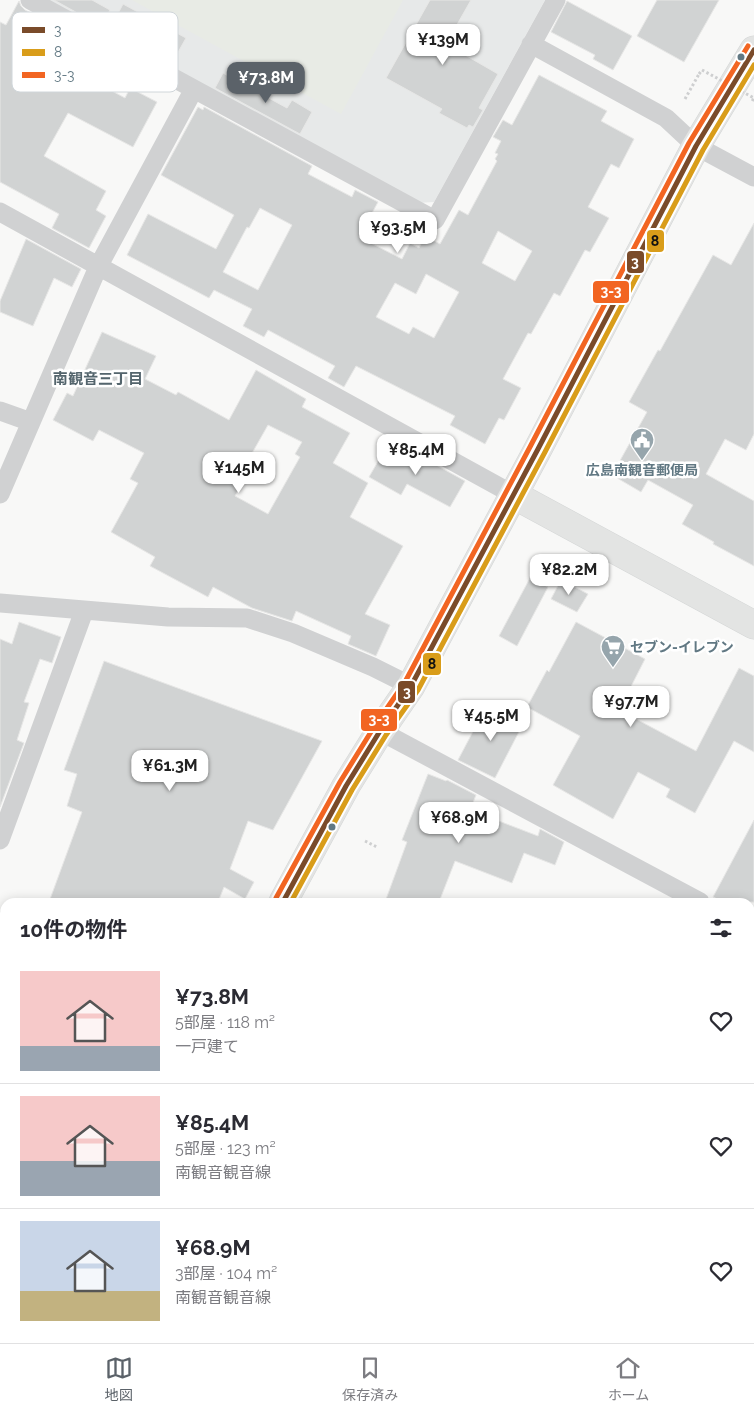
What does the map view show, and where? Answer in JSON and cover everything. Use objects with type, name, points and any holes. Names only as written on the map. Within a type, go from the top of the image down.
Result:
[{"type":"main road","points":[[284,898],[346,786],[411,686],[514,495],[696,146],[754,50]]},
{"type":"main road","points":[[514,495],[754,624]]},
{"type":"street","points":[[30,0],[52,12]]},
{"type":"street","points":[[178,80],[434,220],[556,0]]},
{"type":"street","points":[[531,44],[666,118],[696,146],[754,177]]},
{"type":"street","points":[[0,494],[98,267],[194,89]]},
{"type":"street","points":[[0,212],[514,495]]},
{"type":"street","points":[[0,411],[31,422]]},
{"type":"street","points":[[0,603],[168,617],[247,618],[302,637],[374,667],[411,686]]},
{"type":"street","points":[[0,840],[84,611]]},
{"type":"street","points":[[380,731],[693,898]]},
{"type":"path","points":[[686,99],[702,70],[754,98],[751,102]]},
{"type":"path","points":[[365,841],[377,847]]},
{"type":"shaded area","points":[[41,0],[545,0],[434,202],[417,203],[178,74],[178,12],[63,12]]},
{"type":"shaded area","points":[[132,0],[403,0],[341,114],[178,25],[178,12],[154,12]]},
{"type":"building","points":[[54,0],[92,0],[110,10],[109,12],[76,12]]},
{"type":"building","points":[[430,0],[471,0],[446,44],[498,74],[479,108],[483,110],[473,127],[469,125],[467,128],[439,113],[442,109],[386,78]]},
{"type":"building","points":[[657,0],[719,0],[684,62],[637,36]]},
{"type":"building","points":[[19,1],[21,6],[29,12],[13,12]]},
{"type":"building","points":[[567,1],[632,36],[613,70],[593,59],[595,55],[551,32]]},
{"type":"building","points":[[123,4],[138,12],[119,12]]},
{"type":"building","points":[[12,14],[12,92],[114,92],[125,98],[128,92],[138,92],[157,102],[133,147],[68,113],[44,156],[106,191],[96,210],[106,216],[89,248],[52,228],[59,214],[0,182],[0,22],[6,25]]},
{"type":"building","points":[[178,34],[186,38],[178,52]]},
{"type":"building","points":[[223,73],[287,108],[292,100],[312,112],[300,134],[215,88]]},
{"type":"building","points":[[539,75],[607,111],[601,121],[634,139],[619,168],[611,164],[588,207],[609,218],[590,252],[585,250],[560,296],[554,293],[531,334],[528,333],[503,379],[521,388],[504,420],[499,418],[485,444],[450,425],[455,416],[356,366],[344,387],[328,378],[335,366],[268,330],[264,337],[243,326],[252,309],[214,290],[209,298],[127,255],[148,214],[216,249],[234,215],[161,175],[198,107],[203,110],[204,107],[312,166],[308,174],[352,197],[355,190],[378,202],[359,237],[402,259],[410,243],[419,248],[425,236],[440,244],[459,210],[468,215],[497,161],[495,159],[498,154],[495,153],[501,141],[493,137],[503,120],[512,125]],"holes":[[[260,208],[292,225],[258,290],[223,272],[247,227],[249,228]],[[498,231],[532,251],[515,281],[482,263]],[[426,274],[459,292],[434,338],[413,327],[409,334],[376,317],[395,283],[416,294]]]},
{"type":"building","points":[[754,223],[754,434],[746,450],[725,439],[706,474],[754,501],[754,566],[713,544],[714,542],[682,524],[693,505],[648,480],[641,492],[612,475],[647,412],[629,402],[658,350],[660,351],[713,255],[731,265]]},
{"type":"building","points":[[26,239],[81,269],[72,287],[54,278],[33,326],[0,312],[0,301]]},
{"type":"building","points":[[102,332],[156,356],[145,379],[176,395],[178,392],[229,420],[256,370],[306,399],[302,407],[350,433],[333,463],[368,483],[350,517],[403,546],[365,614],[390,625],[376,656],[348,644],[351,636],[296,611],[292,621],[252,608],[213,587],[208,597],[150,566],[155,557],[111,532],[138,483],[130,479],[144,453],[99,430],[93,441],[53,420],[67,393],[73,396]],"holes":[[[268,425],[302,442],[295,454],[300,457],[268,514],[235,496],[256,458],[251,455]]]},
{"type":"building","points":[[387,446],[415,461],[418,455],[465,481],[450,507],[407,484],[401,495],[369,477]]},
{"type":"building","points":[[530,578],[548,587],[517,646],[499,636]]},
{"type":"building","points":[[561,580],[588,594],[577,612],[551,599]]},
{"type":"building","points":[[19,622],[61,637],[52,663],[40,659],[24,702],[29,703],[17,740],[24,743],[0,807],[0,639],[12,644]]},
{"type":"building","points":[[576,622],[645,659],[620,708],[622,709],[621,711],[696,751],[739,668],[754,676],[754,752],[734,741],[695,813],[666,797],[670,789],[638,772],[613,819],[553,785],[580,736],[527,707],[547,670],[549,672]]},
{"type":"building","points":[[104,661],[322,741],[273,830],[248,821],[230,869],[254,882],[246,898],[224,887],[220,898],[50,898],[82,812],[67,806],[77,774],[64,770]]},
{"type":"building","points":[[487,705],[523,724],[495,778],[458,760]]},
{"type":"building","points":[[428,774],[447,780],[476,795],[470,810],[538,836],[540,829],[564,842],[555,865],[524,853],[512,883],[455,861],[441,898],[386,898],[407,842],[402,840]]},
{"type":"building","points":[[754,820],[754,898],[713,897]]},
{"type":"transit line","name":"3-3","points":[[276,898],[340,782],[405,682],[689,143],[748,46]]},
{"type":"transit line","name":"3","points":[[285,898],[346,786],[411,686],[538,449],[696,146],[754,50]]},
{"type":"transit line","name":"8","points":[[293,898],[352,790],[386,735],[418,690],[703,150],[754,65]]},
{"type":"place","name":"広島南観音郵便局","points":[[642,461]]},
{"type":"place","name":"セブン-イレブン","points":[[613,668]]},
{"type":"district","name":"南観音三丁目","points":[[98,379]]}]
